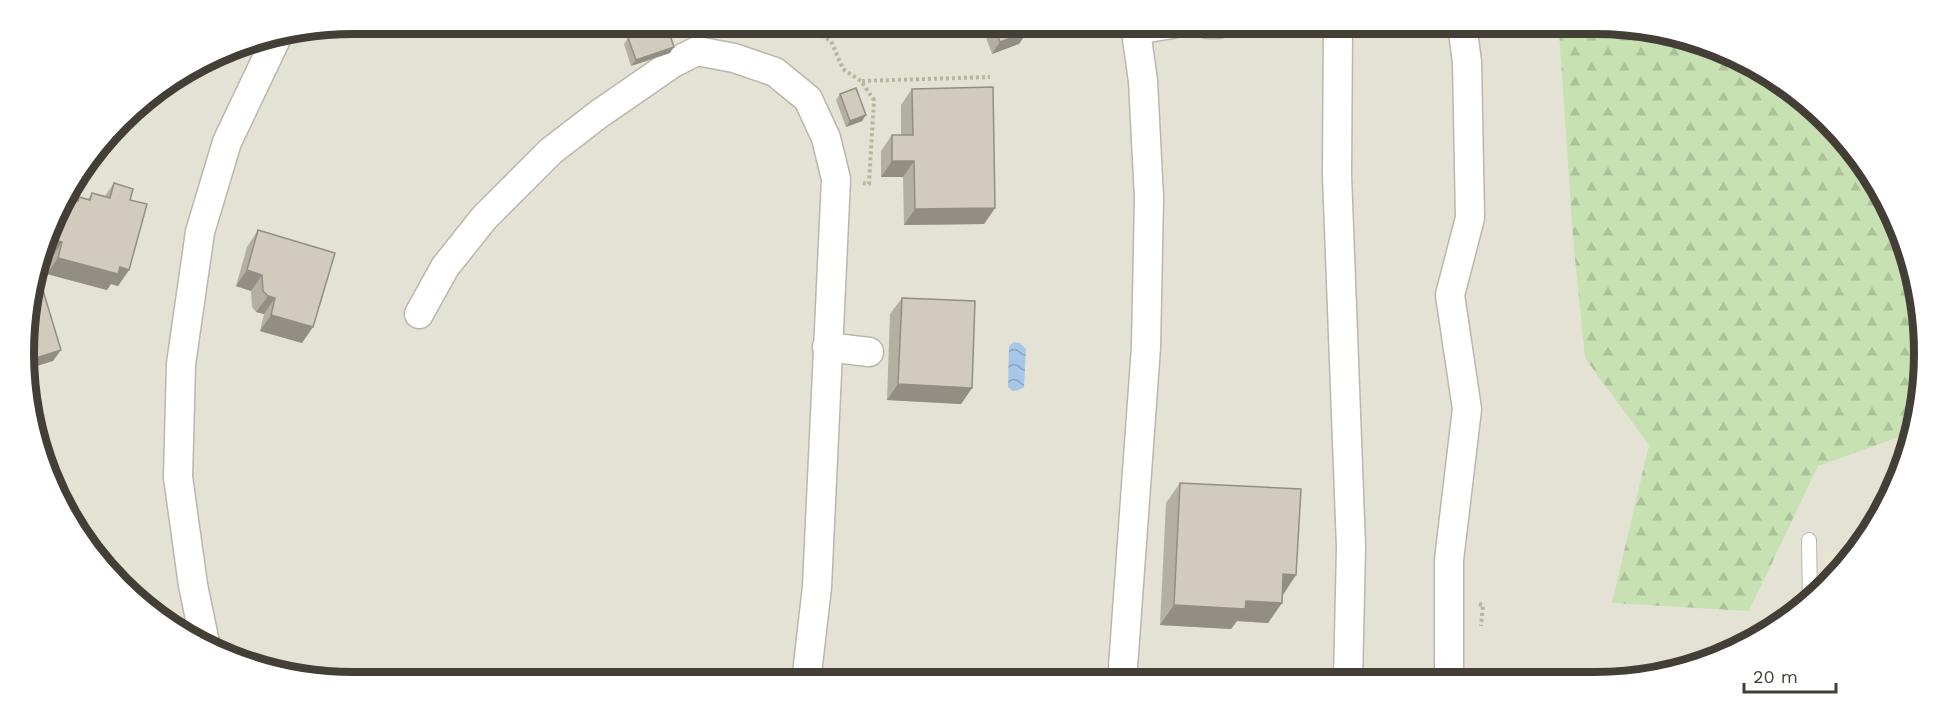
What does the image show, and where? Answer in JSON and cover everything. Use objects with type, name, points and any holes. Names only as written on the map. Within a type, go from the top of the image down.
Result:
[{"type":"street","points":[[1123,672],[1146,347],[1149,198],[1143,81],[1137,34]]},
{"type":"street","points":[[1338,34],[1337,175],[1351,547],[1348,672]]},
{"type":"street","points":[[1449,672],[1449,560],[1467,409],[1450,295],[1470,218],[1467,62],[1463,34]]},
{"type":"street","points":[[203,635],[193,585],[178,477],[181,364],[200,232],[227,142],[273,45]]},
{"type":"street","points":[[419,314],[445,267],[484,218],[551,151],[599,114],[673,63],[697,51],[734,57],[775,72],[808,99],[826,138],[836,179],[817,587],[807,672]]},
{"type":"street","points":[[827,346],[869,352]]},
{"type":"lane","points":[[1809,540],[1810,589]]},
{"type":"path","points":[[818,34],[831,41],[843,69],[861,81],[874,100],[869,184],[836,179]]},
{"type":"path","points":[[861,81],[990,77]]},
{"type":"shaded area","points":[[1594,34],[1636,37],[1677,45],[1736,67],[1789,100],[1820,128],[1848,159],[1871,194],[1897,251],[1911,312],[1913,374],[1903,436],[1881,495],[1860,531],[1834,564],[1805,593],[1772,619],[1736,640],[1677,662],[1636,670],[1615,672],[333,672],[271,662],[212,640],[159,607],[128,579],[88,531],[67,495],[45,436],[35,374],[37,312],[51,251],[67,212],[100,159],[128,128],[159,100],[212,67],[271,45],[333,35]]},
{"type":"shaded area","points":[[1847,549],[1826,572],[1823,553]]},
{"type":"green space","points":[[1559,34],[1636,37],[1697,51],[1736,67],[1789,100],[1820,128],[1848,159],[1881,212],[1903,271],[1911,312],[1913,374],[1903,436],[1818,466],[1749,611],[1612,603],[1649,445],[1585,358],[1573,238]]},
{"type":"water","points":[[1014,342],[1020,343],[1026,349],[1024,387],[1013,391],[1008,387],[1009,346]]},
{"type":"building","points":[[641,34],[670,34],[674,47],[636,60],[628,38]]},
{"type":"building","points":[[997,34],[1022,34],[1000,42]]},
{"type":"building","points":[[993,87],[995,208],[915,209],[914,161],[892,161],[892,135],[913,135],[912,89]]},
{"type":"building","points":[[856,88],[866,115],[850,121],[840,94]]},
{"type":"building","points":[[114,183],[133,189],[130,200],[147,204],[129,270],[120,267],[118,274],[58,258],[62,242],[55,240],[74,200],[78,201],[79,197],[90,200],[92,193],[110,198]]},
{"type":"building","points":[[258,230],[335,253],[313,327],[271,315],[275,298],[263,291],[262,275],[247,270]]},
{"type":"building","points":[[42,287],[61,350],[34,359],[37,312]]},
{"type":"building","points":[[902,298],[975,301],[972,388],[898,384]]},
{"type":"building","points":[[1180,483],[1301,489],[1296,575],[1283,574],[1282,603],[1246,601],[1245,609],[1174,605]]}]
